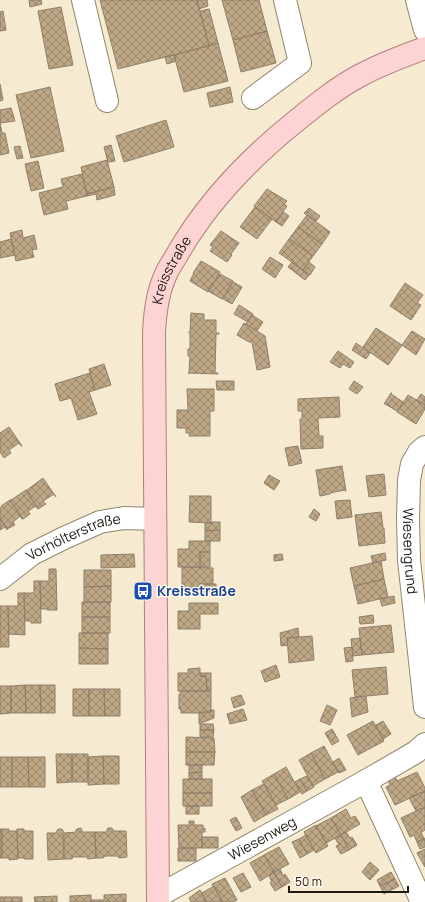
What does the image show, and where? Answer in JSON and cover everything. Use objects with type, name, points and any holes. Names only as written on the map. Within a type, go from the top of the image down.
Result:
[{"type":"main road","name":"Kreisstraße","points":[[158,899],[154,333],[159,292],[166,274],[187,237],[215,199],[255,156],[313,107],[340,88],[361,75],[425,48]]},
{"type":"street","points":[[83,0],[106,101]]},
{"type":"street","points":[[253,98],[300,63],[285,0]]},
{"type":"street","points":[[417,0],[425,30]]},
{"type":"street","name":"Wiesengrund","points":[[425,447],[419,452],[412,464],[408,480],[409,560],[425,707]]},
{"type":"street","name":"Vorhölterstraße","points":[[0,579],[32,554],[100,522],[124,518],[155,519]]},
{"type":"street","points":[[422,902],[366,781],[416,752],[425,744]]},
{"type":"street","name":"Wiesenweg","points":[[158,899],[366,781]]},
{"type":"building","points":[[29,0],[41,0],[42,4],[30,7]]},
{"type":"building","points":[[100,0],[197,0],[209,46],[118,69]]},
{"type":"building","points":[[197,0],[207,0],[208,6],[199,9]]},
{"type":"building","points":[[222,0],[259,0],[267,31],[233,40]]},
{"type":"building","points":[[61,7],[73,65],[49,69],[38,11]]},
{"type":"building","points":[[209,9],[218,43],[209,46],[200,11]]},
{"type":"building","points":[[3,11],[6,30],[0,31],[0,12]]},
{"type":"building","points":[[267,31],[276,63],[241,72],[233,40]]},
{"type":"building","points":[[218,43],[228,81],[184,92],[174,55]]},
{"type":"building","points":[[174,55],[176,61],[167,64],[165,57]]},
{"type":"building","points":[[0,84],[3,100],[0,101]]},
{"type":"building","points":[[50,87],[64,151],[31,158],[16,95]]},
{"type":"building","points":[[230,87],[233,102],[210,107],[207,93]]},
{"type":"building","points":[[11,108],[15,121],[0,123],[0,110]]},
{"type":"building","points":[[166,120],[174,147],[124,162],[116,136]]},
{"type":"building","points":[[0,123],[2,133],[5,133],[9,153],[0,155]]},
{"type":"building","points":[[111,145],[115,161],[108,162],[104,147]]},
{"type":"building","points":[[20,146],[23,158],[17,159],[14,147]]},
{"type":"building","points":[[107,160],[114,187],[87,194],[81,167]]},
{"type":"building","points":[[38,161],[44,188],[31,191],[25,164]]},
{"type":"building","points":[[82,174],[87,196],[66,201],[68,209],[44,215],[39,193],[63,187],[61,179]]},
{"type":"building","points":[[114,187],[115,195],[97,200],[96,194],[87,196],[87,194]]},
{"type":"building","points":[[267,189],[287,201],[284,204],[287,206],[276,222],[254,206]]},
{"type":"building","points":[[255,207],[272,219],[257,239],[240,227]]},
{"type":"building","points":[[309,208],[320,216],[316,221],[304,213]]},
{"type":"building","points":[[283,212],[289,216],[282,226],[276,222]]},
{"type":"building","points":[[307,215],[330,232],[322,244],[298,227]]},
{"type":"building","points":[[298,227],[322,244],[313,256],[289,239]]},
{"type":"building","points":[[22,230],[23,238],[34,235],[37,249],[32,250],[34,257],[16,261],[10,233]]},
{"type":"building","points":[[221,231],[239,243],[227,262],[210,251],[213,247],[210,245]]},
{"type":"building","points":[[11,239],[15,255],[0,258],[0,242]]},
{"type":"building","points":[[289,239],[313,256],[303,270],[279,253]]},
{"type":"building","points":[[270,257],[283,265],[275,278],[262,269]]},
{"type":"building","points":[[201,261],[220,272],[208,292],[190,281],[193,273]]},
{"type":"building","points":[[292,262],[309,275],[305,280],[288,267]]},
{"type":"building","points":[[309,262],[315,267],[310,275],[303,270]]},
{"type":"building","points":[[220,274],[233,281],[222,299],[208,291]]},
{"type":"building","points":[[233,282],[242,287],[232,304],[223,299]]},
{"type":"building","points":[[405,283],[423,295],[417,303],[421,305],[411,320],[390,306]]},
{"type":"building","points":[[239,305],[253,314],[248,322],[234,314]]},
{"type":"building","points":[[191,313],[204,314],[204,320],[216,320],[216,333],[219,334],[216,334],[215,373],[218,374],[188,373]]},
{"type":"building","points":[[252,315],[263,322],[257,331],[246,324]]},
{"type":"building","points":[[244,323],[265,336],[270,367],[257,370],[252,342],[249,342],[237,335]]},
{"type":"building","points":[[376,328],[402,345],[388,365],[363,347]]},
{"type":"building","points":[[412,331],[425,339],[416,355],[402,345]]},
{"type":"building","points":[[356,343],[370,353],[366,359],[352,350]]},
{"type":"building","points":[[338,351],[354,362],[350,368],[343,364],[340,368],[330,362]]},
{"type":"building","points":[[104,364],[111,385],[95,390],[89,369]]},
{"type":"building","points":[[90,373],[95,390],[89,392],[97,414],[78,420],[71,398],[60,401],[55,384]]},
{"type":"building","points":[[216,381],[234,381],[234,390],[217,390]]},
{"type":"building","points":[[354,381],[363,387],[357,394],[349,389]]},
{"type":"building","points":[[187,389],[214,389],[214,411],[210,411],[210,436],[189,436],[190,433],[186,433],[186,428],[177,428],[177,410],[188,410]]},
{"type":"building","points":[[391,393],[403,402],[397,411],[384,404]]},
{"type":"building","points":[[421,394],[425,397],[425,405],[417,400]]},
{"type":"building","points":[[408,395],[425,405],[425,409],[416,424],[397,412]]},
{"type":"building","points":[[339,397],[340,417],[318,418],[319,436],[323,436],[323,448],[301,449],[300,419],[302,419],[302,411],[298,411],[298,399]]},
{"type":"building","points":[[9,427],[22,446],[19,443],[9,450],[11,453],[4,458],[0,452],[0,433]]},
{"type":"building","points":[[298,446],[302,463],[289,466],[285,448]]},
{"type":"building","points":[[342,466],[346,491],[320,496],[316,470]]},
{"type":"building","points":[[384,474],[386,495],[369,497],[366,476]]},
{"type":"building","points":[[269,475],[280,481],[274,490],[264,483]]},
{"type":"building","points":[[43,478],[54,494],[43,501],[46,504],[38,509],[26,490]]},
{"type":"building","points":[[26,490],[38,509],[36,506],[28,511],[30,514],[23,519],[10,500]]},
{"type":"building","points":[[190,496],[211,496],[211,523],[189,522]]},
{"type":"building","points":[[10,500],[23,519],[20,516],[13,522],[15,525],[7,529],[0,518],[0,508]]},
{"type":"building","points":[[350,500],[352,517],[337,519],[335,501]]},
{"type":"building","points":[[314,509],[320,514],[316,521],[309,517]]},
{"type":"building","points":[[381,512],[385,543],[359,546],[355,515]]},
{"type":"building","points":[[0,518],[7,530],[5,527],[0,530]]},
{"type":"building","points":[[220,522],[220,530],[205,531],[205,523]]},
{"type":"building","points":[[220,530],[220,541],[205,541],[205,531]]},
{"type":"building","points":[[189,541],[210,541],[210,552],[200,552],[200,567],[178,567],[178,549],[189,549]]},
{"type":"building","points":[[200,552],[210,552],[210,567],[200,567]]},
{"type":"building","points":[[385,553],[386,560],[373,563],[371,556]]},
{"type":"building","points":[[134,554],[135,567],[101,568],[101,555]]},
{"type":"building","points":[[282,554],[283,560],[274,561],[274,555]]},
{"type":"building","points":[[381,561],[384,579],[354,586],[350,568]]},
{"type":"building","points":[[182,567],[213,568],[213,584],[200,584],[200,586],[192,588],[182,588]]},
{"type":"building","points":[[49,569],[56,569],[57,610],[41,609],[40,581],[49,581]]},
{"type":"building","points":[[84,570],[111,570],[111,586],[84,587]]},
{"type":"building","points":[[384,579],[388,597],[358,604],[354,586]]},
{"type":"building","points":[[34,581],[40,581],[41,623],[31,623],[31,621],[25,621],[24,593],[34,593]]},
{"type":"building","points":[[200,584],[216,584],[216,590],[201,593],[199,586]]},
{"type":"building","points":[[111,586],[111,602],[84,602],[84,587]]},
{"type":"building","points":[[18,593],[24,593],[25,635],[9,634],[8,606],[18,606]]},
{"type":"building","points":[[394,596],[395,603],[382,606],[380,599]]},
{"type":"building","points":[[82,602],[110,602],[110,617],[82,617]]},
{"type":"building","points":[[189,603],[218,603],[218,614],[200,614],[200,629],[178,629],[178,611],[189,611]]},
{"type":"building","points":[[0,606],[8,606],[9,647],[0,647]]},
{"type":"building","points":[[373,615],[374,623],[360,624],[359,617]]},
{"type":"building","points":[[82,617],[110,617],[110,633],[82,633]]},
{"type":"building","points":[[391,625],[394,652],[362,655],[359,628]]},
{"type":"building","points":[[298,628],[299,637],[287,638],[288,645],[281,646],[280,633]]},
{"type":"building","points":[[79,633],[108,633],[108,649],[79,648]]},
{"type":"building","points":[[312,636],[314,660],[289,663],[287,638]]},
{"type":"building","points":[[360,638],[362,655],[353,656],[351,639]]},
{"type":"building","points":[[352,647],[353,661],[346,662],[344,648]]},
{"type":"building","points":[[79,648],[108,649],[108,664],[79,664]]},
{"type":"building","points":[[276,665],[280,677],[265,682],[261,671]]},
{"type":"building","points":[[386,667],[388,694],[355,697],[352,670]]},
{"type":"building","points":[[200,668],[200,676],[206,676],[207,691],[178,691],[178,673],[188,673],[188,669]]},
{"type":"building","points":[[200,673],[211,673],[211,691],[207,691],[206,676],[200,676]]},
{"type":"building","points":[[25,685],[26,713],[11,713],[11,686]]},
{"type":"building","points":[[25,685],[40,685],[41,713],[26,713]]},
{"type":"building","points":[[40,685],[55,685],[55,713],[41,713]]},
{"type":"building","points":[[0,686],[11,686],[11,713],[0,714]]},
{"type":"building","points":[[73,689],[89,689],[89,716],[73,716]]},
{"type":"building","points":[[89,689],[104,689],[105,716],[89,716]]},
{"type":"building","points":[[104,689],[120,689],[120,716],[105,716]]},
{"type":"building","points":[[180,691],[211,691],[211,712],[181,713],[181,709],[179,709]]},
{"type":"building","points":[[241,695],[245,704],[234,708],[231,698]]},
{"type":"building","points":[[366,696],[368,712],[352,717],[350,698]]},
{"type":"building","points":[[327,705],[337,710],[330,725],[320,721]]},
{"type":"building","points":[[243,709],[247,720],[230,724],[227,714]]},
{"type":"building","points":[[211,710],[214,710],[214,718],[199,724],[199,713],[211,712]]},
{"type":"building","points":[[373,721],[384,741],[358,755],[347,735]]},
{"type":"building","points":[[383,721],[391,734],[383,739],[376,725]]},
{"type":"building","points":[[200,724],[213,724],[214,730],[200,730]]},
{"type":"building","points":[[332,729],[339,741],[332,745],[325,733]]},
{"type":"building","points":[[200,730],[214,730],[213,737],[200,737]]},
{"type":"building","points":[[186,737],[214,738],[215,752],[186,752]]},
{"type":"building","points":[[324,746],[338,772],[325,779],[311,753]]},
{"type":"building","points":[[186,752],[215,752],[214,765],[186,765]]},
{"type":"building","points":[[311,753],[325,779],[313,786],[299,760]]},
{"type":"building","points":[[56,754],[72,754],[72,782],[57,783]]},
{"type":"building","points":[[72,754],[88,754],[88,782],[72,782]]},
{"type":"building","points":[[103,756],[119,756],[119,784],[104,784]]},
{"type":"building","points":[[103,756],[104,784],[88,785],[88,757]]},
{"type":"building","points":[[0,757],[12,757],[12,787],[0,787]]},
{"type":"building","points":[[12,757],[28,757],[29,787],[12,787]]},
{"type":"building","points":[[28,757],[45,757],[45,787],[29,787]]},
{"type":"building","points":[[339,758],[346,770],[339,773],[333,762]]},
{"type":"building","points":[[189,765],[202,765],[202,772],[189,773]]},
{"type":"building","points":[[286,767],[300,792],[288,799],[274,774]]},
{"type":"building","points":[[202,772],[202,779],[189,779],[189,773]]},
{"type":"building","points":[[417,772],[425,791],[395,805],[386,787],[390,785],[387,778],[394,774],[397,781]]},
{"type":"building","points":[[274,774],[288,799],[276,805],[262,781]]},
{"type":"building","points":[[307,776],[314,787],[307,791],[300,779]]},
{"type":"building","points":[[183,779],[212,779],[212,793],[183,793]]},
{"type":"building","points":[[300,779],[307,791],[302,794],[295,782]]},
{"type":"building","points":[[264,784],[278,809],[266,815],[252,790]]},
{"type":"building","points":[[252,790],[266,815],[254,822],[241,797]]},
{"type":"building","points":[[425,791],[425,807],[416,811],[409,798]]},
{"type":"building","points":[[183,793],[212,793],[212,806],[183,806]]},
{"type":"building","points":[[186,806],[199,806],[199,814],[186,814]]},
{"type":"building","points":[[425,807],[425,830],[421,832],[424,839],[417,842],[414,835],[410,837],[401,818]]},
{"type":"building","points":[[346,809],[351,818],[355,816],[360,824],[341,835],[331,818]]},
{"type":"building","points":[[236,817],[242,828],[236,831],[230,820]]},
{"type":"building","points":[[331,818],[341,835],[326,843],[316,826]]},
{"type":"building","points":[[189,821],[194,821],[194,825],[203,825],[203,829],[205,828],[205,832],[202,832],[202,848],[179,848],[178,825],[189,825]]},
{"type":"building","points":[[316,825],[328,846],[316,853],[304,832]]},
{"type":"building","points":[[81,828],[82,832],[95,832],[96,858],[88,859],[86,857],[73,857],[72,859],[64,859],[64,833],[76,832],[77,829]]},
{"type":"building","points":[[108,828],[112,828],[114,831],[126,831],[127,857],[119,858],[117,856],[105,856],[103,858],[96,858],[95,832],[107,832]]},
{"type":"building","points":[[0,829],[2,829],[2,858],[0,858]]},
{"type":"building","points":[[2,829],[17,831],[18,859],[9,860],[9,858],[2,858]]},
{"type":"building","points":[[17,829],[33,831],[33,859],[18,858]]},
{"type":"building","points":[[58,829],[63,830],[64,859],[48,860],[47,833],[56,833]]},
{"type":"building","points":[[346,832],[350,838],[352,837],[357,845],[349,850],[341,835]]},
{"type":"building","points":[[306,835],[314,850],[307,854],[299,839]]},
{"type":"building","points":[[341,835],[349,850],[341,854],[336,846],[339,845],[335,838]]},
{"type":"building","points":[[202,837],[218,837],[218,848],[202,848]]},
{"type":"building","points":[[425,838],[425,847],[420,849],[417,842]]},
{"type":"building","points":[[299,839],[307,854],[300,858],[292,842]]},
{"type":"building","points":[[279,847],[289,864],[274,872],[264,855]]},
{"type":"building","points":[[178,848],[196,848],[196,861],[178,861]]},
{"type":"building","points":[[425,849],[425,867],[417,853]]},
{"type":"building","points":[[264,855],[274,872],[260,881],[250,863]]},
{"type":"building","points":[[370,862],[379,870],[370,880],[362,872]]},
{"type":"building","points":[[280,869],[283,876],[285,874],[290,882],[282,887],[274,872]]},
{"type":"building","points":[[274,872],[282,887],[275,891],[270,883],[272,882],[269,876]]},
{"type":"building","points":[[391,872],[395,879],[380,886],[377,880]]},
{"type":"building","points":[[243,873],[251,887],[241,892],[233,878]]},
{"type":"building","points":[[225,878],[237,900],[233,902],[223,902],[212,884]]},
{"type":"building","points":[[395,879],[399,886],[384,894],[380,886]]},
{"type":"building","points":[[214,886],[223,902],[207,902],[202,893]]},
{"type":"building","points":[[200,890],[207,902],[191,902],[189,898]]},
{"type":"building","points":[[126,894],[126,902],[91,902],[91,900],[104,900],[104,895]]},
{"type":"building","points":[[91,895],[91,902],[70,902],[70,896]]},
{"type":"building","points":[[57,896],[57,902],[35,902],[34,897]]},
{"type":"building","points":[[0,897],[22,897],[22,902],[0,902]]},
{"type":"place","name":"Kreisstraße","points":[[143,591]]}]
